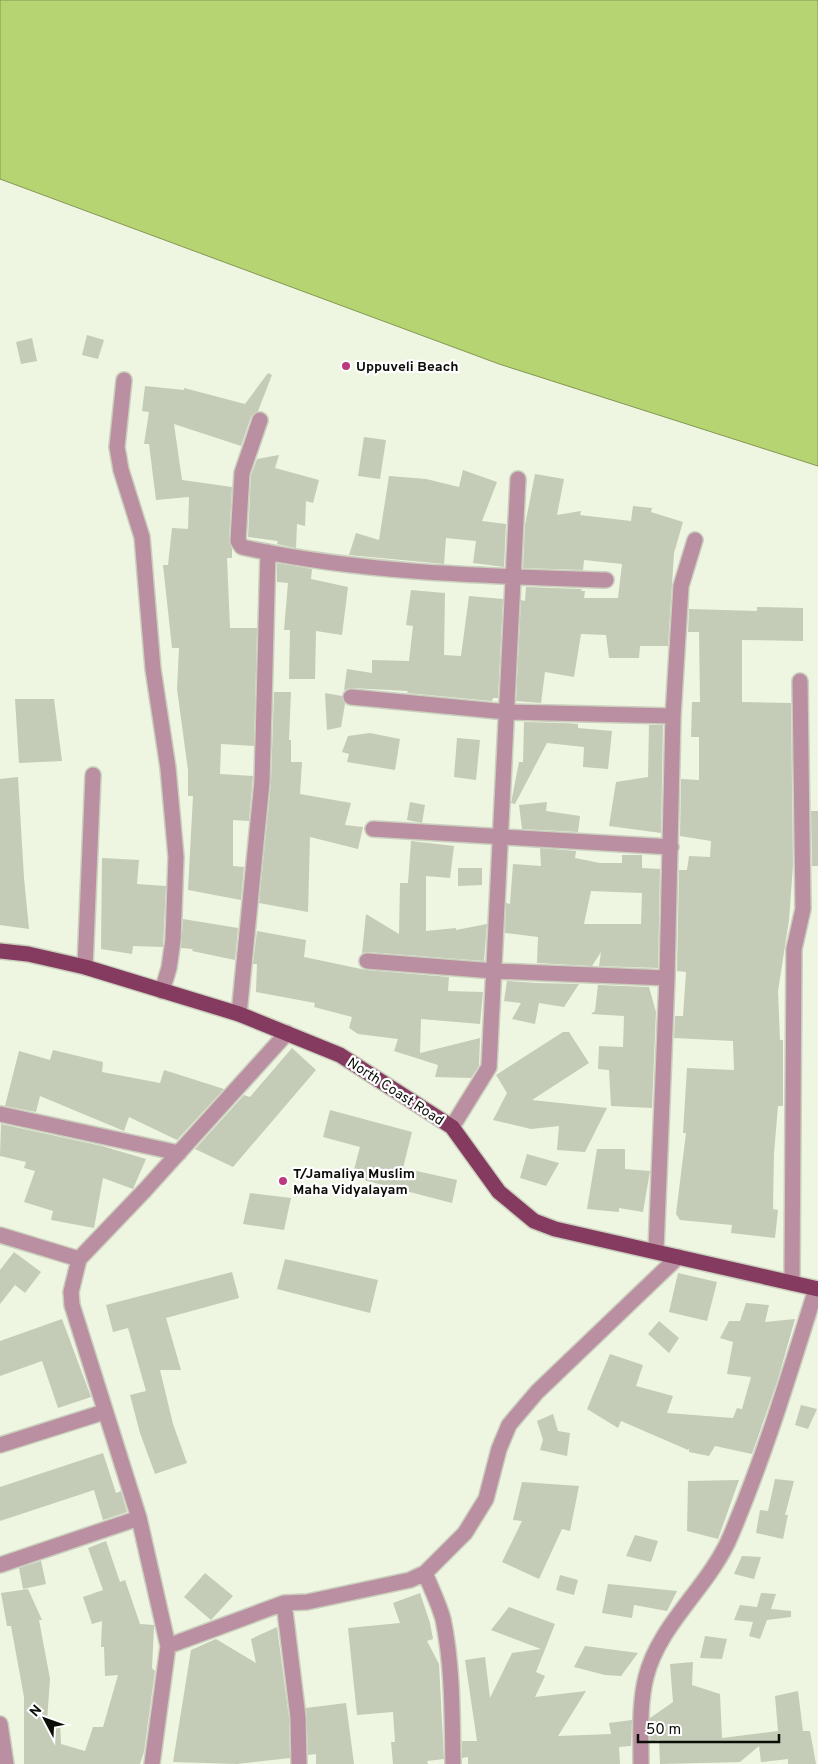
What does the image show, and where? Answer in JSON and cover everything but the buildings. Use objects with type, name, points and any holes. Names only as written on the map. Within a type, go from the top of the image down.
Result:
[{"type":"main road","name":"North Coast Road","points":[[0,951],[28,954],[85,967],[239,1014],[340,1055],[452,1127],[498,1192],[534,1221],[555,1229],[656,1250],[678,1257],[817,1289]]},
{"type":"street","points":[[124,380],[117,447],[121,470],[142,537],[153,669],[168,768],[176,857],[172,940],[169,968],[162,991]]},
{"type":"street","points":[[260,420],[242,473],[238,541],[242,547],[374,567],[513,577],[606,580]]},
{"type":"street","points":[[452,1127],[489,1067],[518,479]]},
{"type":"street","points":[[656,1250],[667,978],[673,716],[681,586],[695,540]]},
{"type":"street","points":[[239,1014],[262,782],[268,552]]},
{"type":"street","points":[[792,1283],[794,949],[803,908],[800,681]]},
{"type":"street","points":[[351,697],[506,712],[673,716]]},
{"type":"street","points":[[85,967],[93,775]]},
{"type":"street","points":[[373,829],[671,847]]},
{"type":"street","points":[[368,961],[494,971],[667,978]]},
{"type":"street","points":[[152,1764],[168,1646],[139,1518],[104,1412],[72,1305],[71,1292],[79,1259],[180,1153],[287,1033]]},
{"type":"street","points":[[0,1114],[180,1153]]},
{"type":"street","points":[[0,1235],[79,1259]]},
{"type":"street","points":[[168,1646],[284,1603],[307,1602],[410,1580],[425,1573],[465,1533],[486,1499],[499,1449],[509,1425],[537,1392],[678,1257]]},
{"type":"street","points":[[641,1764],[641,1706],[646,1677],[655,1652],[710,1574],[730,1537],[778,1412],[817,1289]]},
{"type":"street","points":[[0,1445],[104,1412]]},
{"type":"street","points":[[0,1565],[139,1518]]},
{"type":"street","points":[[425,1573],[442,1618],[445,1635],[453,1712],[453,1764]]},
{"type":"street","points":[[284,1603],[298,1717],[299,1764]]},
{"type":"street","points":[[0,1724],[6,1764]]},
{"type":"shaded area","points":[[0,0],[818,0],[818,466],[499,364],[0,179]]},
{"type":"place","name":"Uppuveli Beach","points":[[346,366]]},
{"type":"place","name":"T/Jamaliya Muslim Maha Vidyalayam","points":[[283,1181]]}]
